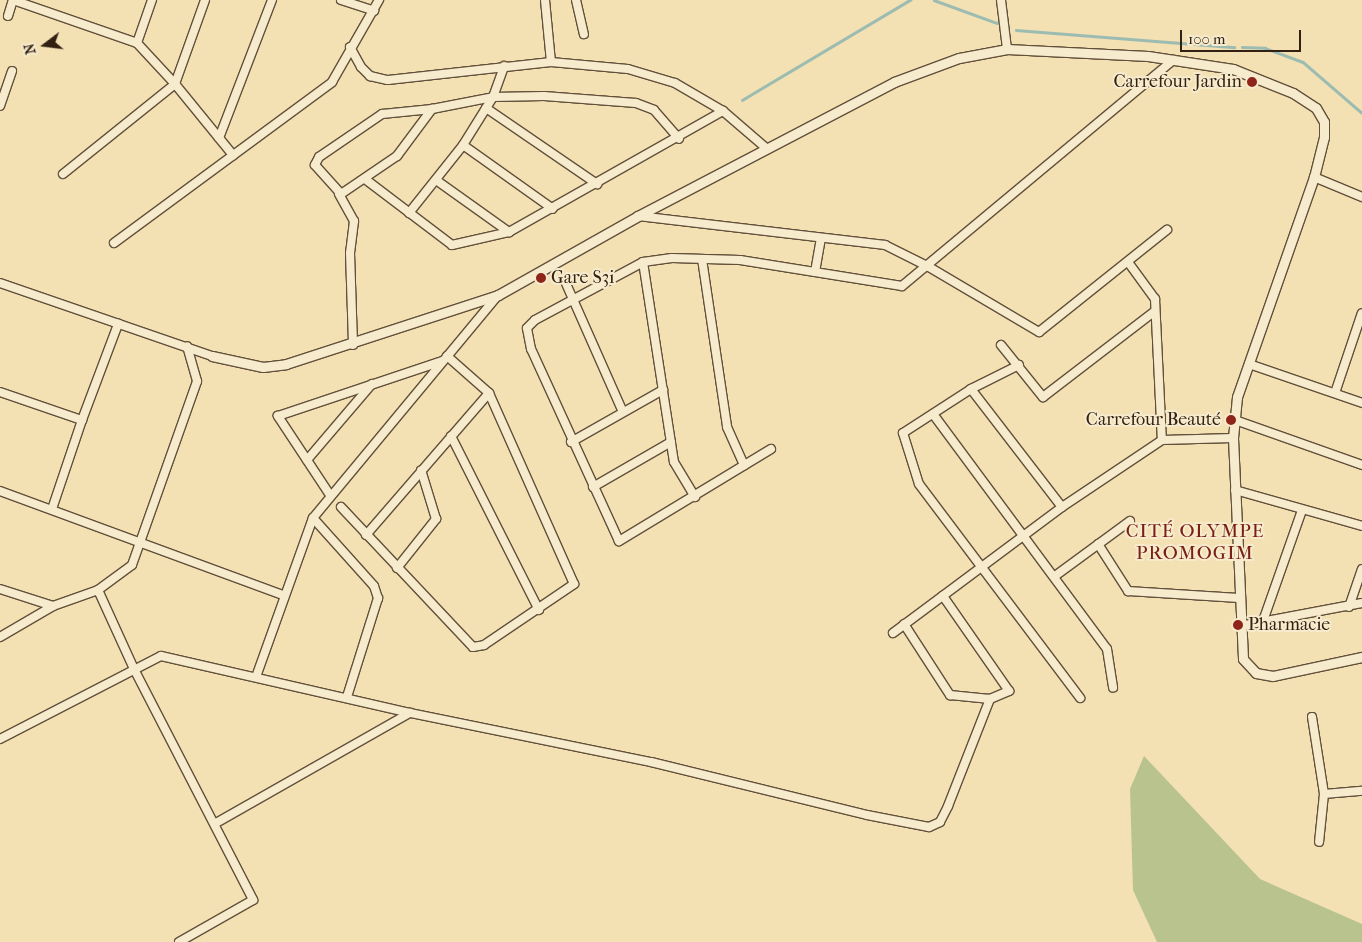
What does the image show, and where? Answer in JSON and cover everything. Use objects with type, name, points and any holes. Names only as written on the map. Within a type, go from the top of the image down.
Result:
[{"type":"street","points":[[8,16],[13,0],[137,44],[175,84],[233,155]]},
{"type":"street","points":[[63,174],[175,84],[205,0]]},
{"type":"street","points":[[219,138],[272,0]]},
{"type":"street","points":[[341,0],[374,11]]},
{"type":"street","points":[[114,243],[332,82],[350,47],[374,11],[379,0]]},
{"type":"street","points":[[544,0],[550,62]]},
{"type":"street","points":[[576,0],[584,34]]},
{"type":"street","points":[[1000,0],[1007,49]]},
{"type":"street","points":[[137,44],[150,1]]},
{"type":"street","points":[[350,47],[361,67],[370,76],[388,80],[550,62],[628,69],[675,83],[723,111],[766,148]]},
{"type":"street","points":[[0,283],[212,356],[263,367],[286,364],[353,345],[498,295],[638,216],[894,82],[959,58],[1007,49],[1173,60],[1233,69],[1293,93],[1316,108],[1324,122],[1324,137],[1314,177],[1237,397],[1233,438],[1240,626],[1243,659],[1250,669],[1262,676],[1362,657]]},
{"type":"street","points":[[771,449],[695,497],[619,541],[571,442],[531,349],[527,328],[535,320],[643,262],[702,259],[740,260],[902,286],[929,267],[1173,60]]},
{"type":"street","points":[[409,213],[463,145],[493,97],[504,66]]},
{"type":"street","points":[[0,106],[12,71]]},
{"type":"street","points":[[353,345],[350,253],[354,221],[339,194],[315,165],[319,157],[382,114],[432,108],[493,97],[544,96],[636,102],[654,110],[679,139]]},
{"type":"street","points":[[339,194],[365,179],[397,156],[432,108]]},
{"type":"street","points":[[486,108],[597,184]]},
{"type":"street","points":[[365,179],[452,246],[509,232],[679,139],[723,111]]},
{"type":"street","points":[[463,145],[554,209]]},
{"type":"street","points":[[1314,177],[1362,197]]},
{"type":"street","points":[[436,180],[509,232]]},
{"type":"street","points":[[638,216],[820,239],[885,245],[929,267],[1039,332],[1167,230]]},
{"type":"street","points":[[814,272],[820,239]]},
{"type":"street","points":[[702,259],[727,427],[744,465]]},
{"type":"street","points":[[643,262],[674,462],[695,497]]},
{"type":"street","points":[[1128,262],[1155,299],[1162,440]]},
{"type":"street","points":[[564,279],[623,412]]},
{"type":"street","points":[[256,677],[283,595],[313,518],[330,495],[498,295]]},
{"type":"street","points":[[1001,344],[1043,397],[1155,311]]},
{"type":"street","points":[[1336,393],[1362,313]]},
{"type":"street","points":[[52,509],[82,420],[118,324]]},
{"type":"street","points":[[0,637],[53,606],[98,590],[132,564],[197,381],[187,346]]},
{"type":"street","points":[[330,495],[278,416],[444,359]]},
{"type":"street","points":[[341,507],[472,647],[484,645],[539,610],[574,584],[573,576],[489,394],[444,359]]},
{"type":"street","points":[[1249,364],[1362,403]]},
{"type":"street","points":[[1019,365],[971,389],[903,433],[920,484],[1080,698]]},
{"type":"street","points":[[307,460],[373,383]]},
{"type":"street","points":[[971,389],[1062,507]]},
{"type":"street","points":[[571,442],[663,390]]},
{"type":"street","points":[[0,392],[82,420]]},
{"type":"street","points":[[366,535],[489,394]]},
{"type":"street","points":[[933,414],[1022,536],[1056,576],[1106,649],[1113,688]]},
{"type":"street","points":[[1235,420],[1362,465]]},
{"type":"street","points":[[451,436],[539,610]]},
{"type":"street","points":[[893,633],[1062,507],[1162,440],[1233,438]]},
{"type":"street","points":[[593,487],[671,442]]},
{"type":"street","points":[[397,568],[436,519],[421,470]]},
{"type":"street","points":[[1235,490],[1362,526]]},
{"type":"street","points":[[0,491],[52,509],[140,545],[283,595]]},
{"type":"street","points":[[1263,621],[1302,510]]},
{"type":"street","points":[[313,518],[374,586],[378,598],[347,697]]},
{"type":"street","points":[[1056,576],[1130,521]]},
{"type":"street","points":[[1098,544],[1128,591],[1239,598]]},
{"type":"street","points":[[1349,607],[1362,569]]},
{"type":"street","points":[[0,589],[53,606]]},
{"type":"street","points":[[98,590],[134,669],[216,823],[254,900],[179,942]]},
{"type":"street","points":[[904,624],[950,695],[990,699],[1008,691],[944,596]]},
{"type":"street","points":[[1240,626],[1349,607],[1362,603]]},
{"type":"street","points":[[0,739],[161,656],[347,697],[410,713],[651,762],[875,817],[929,826],[940,822],[948,806],[990,699]]},
{"type":"street","points":[[216,823],[410,713]]},
{"type":"street","points":[[1312,717],[1324,794],[1319,842]]},
{"type":"street","points":[[1324,794],[1362,791]]},
{"type":"green space","points":[[1144,756],[1260,879],[1362,924],[1362,942],[1157,942],[1133,890],[1130,789]]},
{"type":"waterway","points":[[742,100],[910,0]]},
{"type":"waterway","points":[[934,0],[997,23]]},
{"type":"waterway","points":[[1016,30],[1234,47]]},
{"type":"waterway","points":[[1242,47],[1265,48],[1303,62],[1361,112]]},
{"type":"place","name":"Carrefour Jardin","points":[[1252,82]]},
{"type":"place","name":"Gare S3i","points":[[541,278]]},
{"type":"place","name":"Carrefour Beauté","points":[[1231,420]]},
{"type":"place","name":"Pharmacie","points":[[1238,625]]},
{"type":"district","name":"CITÉ OLYMPE PROMOGIM","points":[[1195,543]]}]
